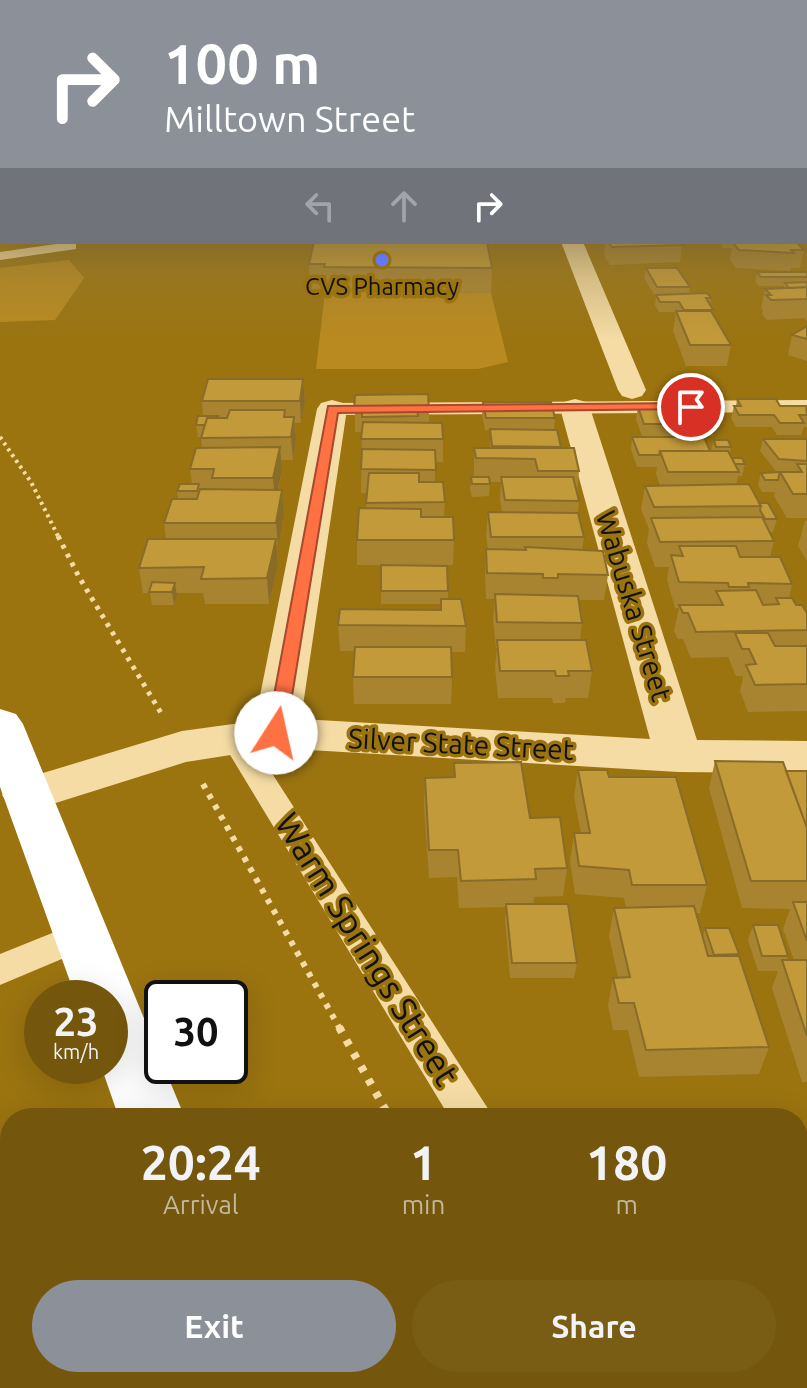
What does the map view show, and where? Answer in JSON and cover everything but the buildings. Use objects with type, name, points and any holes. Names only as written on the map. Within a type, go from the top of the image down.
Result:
[{"type":"highway","points":[[0,724],[99,980]]},
{"type":"highway","points":[[128,1056],[148,1108]]},
{"type":"street","points":[[573,244],[632,390]]},
{"type":"street","name":"Wabuska Street","points":[[575,408],[678,756]]},
{"type":"street","points":[[256,737],[332,409]]},
{"type":"street","name":"Silver State Street","points":[[27,795],[182,747],[256,737],[678,756],[807,757]]},
{"type":"lane","points":[[0,256],[71,246]]},
{"type":"lane","points":[[332,409],[807,406]]},
{"type":"lane","name":"Warm Springs Street","points":[[256,737],[467,1108]]},
{"type":"lane","points":[[0,970],[82,935]]},
{"type":"shaded area","points":[[69,260],[84,278],[55,320],[0,322],[0,268]]},
{"type":"shaded area","points":[[325,292],[491,293],[508,362],[478,369],[316,369]]},
{"type":"place","name":"CVS Pharmacy","points":[[382,260]]},
{"type":"route","points":[[276,733],[332,409],[691,407]]}]
